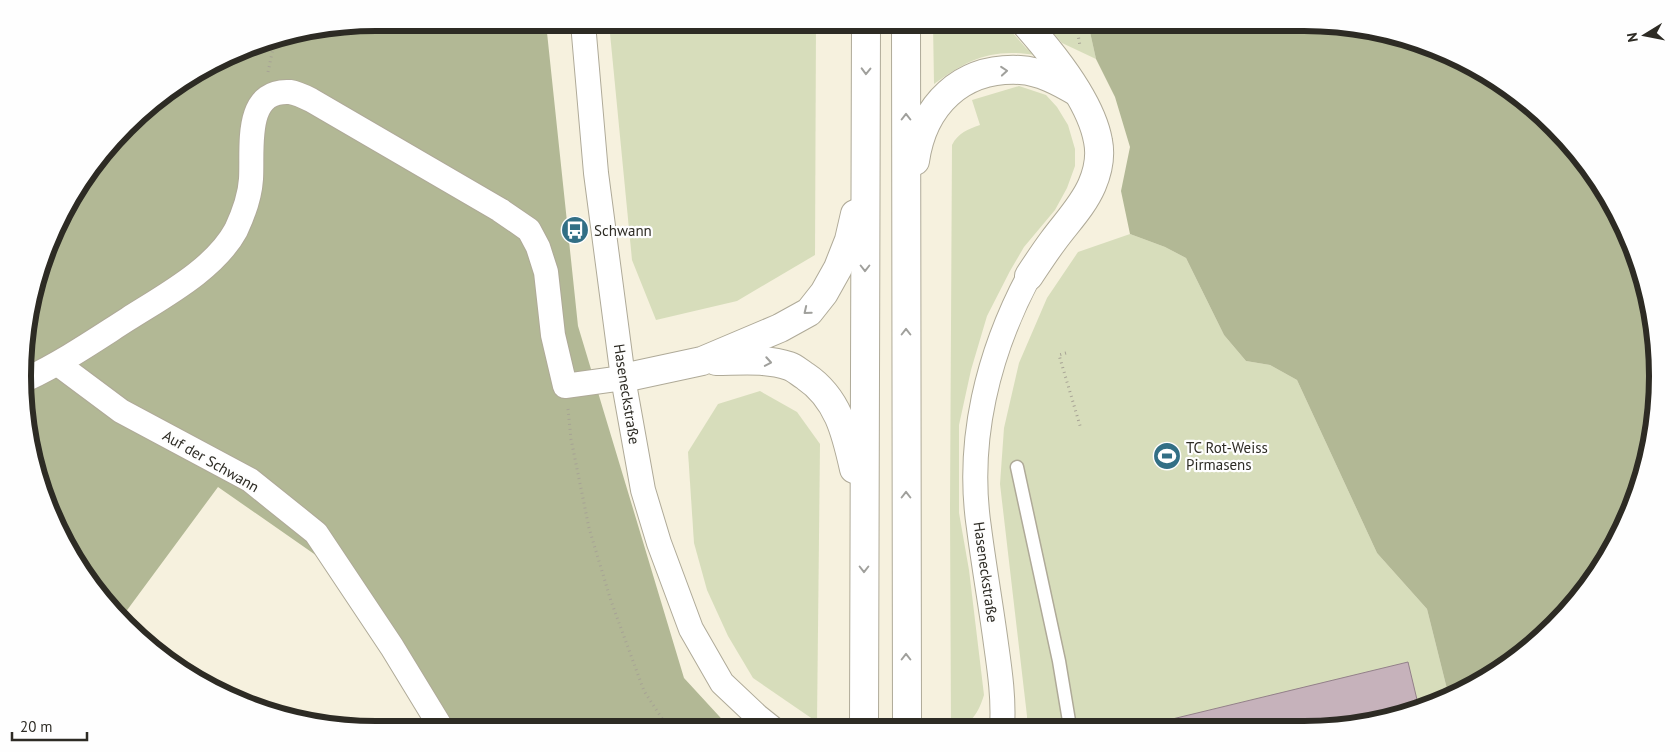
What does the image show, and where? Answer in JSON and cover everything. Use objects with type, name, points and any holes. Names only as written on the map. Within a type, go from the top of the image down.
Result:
[{"type":"highway","points":[[864,721],[866,31]]},
{"type":"highway","points":[[906,31],[906,717]]},
{"type":"highway","points":[[1029,276],[1080,206],[1091,187],[1099,166],[1098,142],[1092,120],[1078,93],[1048,49],[1033,31]]},
{"type":"highway","points":[[906,218],[916,156],[924,130],[938,102],[958,84],[976,76],[1021,70],[1051,78],[1078,93]]},
{"type":"highway","points":[[623,378],[702,361],[780,328],[809,312],[838,268],[849,240],[865,167]]},
{"type":"highway","points":[[702,361],[758,360],[790,366],[816,384],[830,398],[841,418],[849,444],[864,520]]},
{"type":"street","name":"Haseneckstraße","points":[[585,31],[596,173],[623,378],[643,490],[659,543],[691,629],[722,683],[763,721]]},
{"type":"street","points":[[31,377],[58,364],[192,278],[226,244],[236,230],[248,196],[251,181],[253,125],[257,109],[266,97],[273,94],[291,92],[320,105],[500,210],[529,230],[538,247],[546,272],[553,335],[565,386],[623,378]]},
{"type":"street","name":"Haseneckstraße","points":[[1002,721],[1000,678],[978,525],[975,487],[976,459],[978,426],[993,360],[1002,331],[1029,276]]},
{"type":"street","name":"Auf der Schwann","points":[[58,364],[121,411],[250,480],[316,533],[392,646],[437,721]]},
{"type":"lane","points":[[1017,467],[1059,661],[1069,721]]},
{"type":"path","points":[[1066,353],[1059,355],[1081,429]]},
{"type":"path","points":[[565,386],[571,439],[589,528],[611,601],[644,691],[664,721]]},
{"type":"green space","points":[[547,31],[578,326],[684,678],[724,721],[441,721],[350,579],[218,487],[125,612],[89,568],[57,508],[43,465],[34,421],[31,376],[34,331],[43,287],[57,244],[89,184],[132,132],[166,102],[204,77],[244,57],[287,43],[331,34],[353,32]]},
{"type":"green space","points":[[610,31],[816,31],[815,255],[737,301],[656,320],[632,260]]},
{"type":"green space","points":[[933,31],[1011,31],[1035,55],[1006,53],[981,58],[958,68],[934,84]]},
{"type":"green space","points":[[1052,31],[1090,31],[1096,59],[1062,43]]},
{"type":"green space","points":[[1090,31],[1304,31],[1349,34],[1393,43],[1436,57],[1496,89],[1548,132],[1591,184],[1623,244],[1642,309],[1646,331],[1649,376],[1646,421],[1642,443],[1623,508],[1591,568],[1548,620],[1496,663],[1447,689],[1427,609],[1377,553],[1297,380],[1270,365],[1246,361],[1224,335],[1186,258],[1165,247],[1130,234],[1121,191],[1130,147],[1115,97],[1096,59]]},
{"type":"green space","points":[[1019,86],[1046,95],[1057,107],[1068,125],[1075,149],[1075,166],[1067,188],[1055,210],[1024,247],[987,316],[971,370],[959,425],[959,513],[969,570],[984,695],[980,707],[970,721],[951,721],[952,145],[957,137],[964,132],[980,125],[972,100]]},
{"type":"green space","name":"TC Rot-Weiss Pirmasens","points":[[1130,234],[1165,247],[1186,258],[1224,335],[1246,361],[1270,365],[1297,380],[1377,553],[1427,609],[1447,689],[1393,709],[1349,718],[1327,720],[1027,721],[1000,484],[1004,428],[1019,363],[1047,298],[1078,252]]},
{"type":"green space","points":[[760,391],[797,412],[820,444],[817,721],[753,678],[728,636],[707,590],[694,543],[688,452],[718,404]]},
{"type":"building","points":[[1408,662],[1417,701],[1371,714],[1327,720],[1164,721]]},
{"type":"place","name":"Schwann","points":[[575,230]]},
{"type":"place","name":"TC Rot-Weiss Pirmasens","points":[[1167,456]]}]
